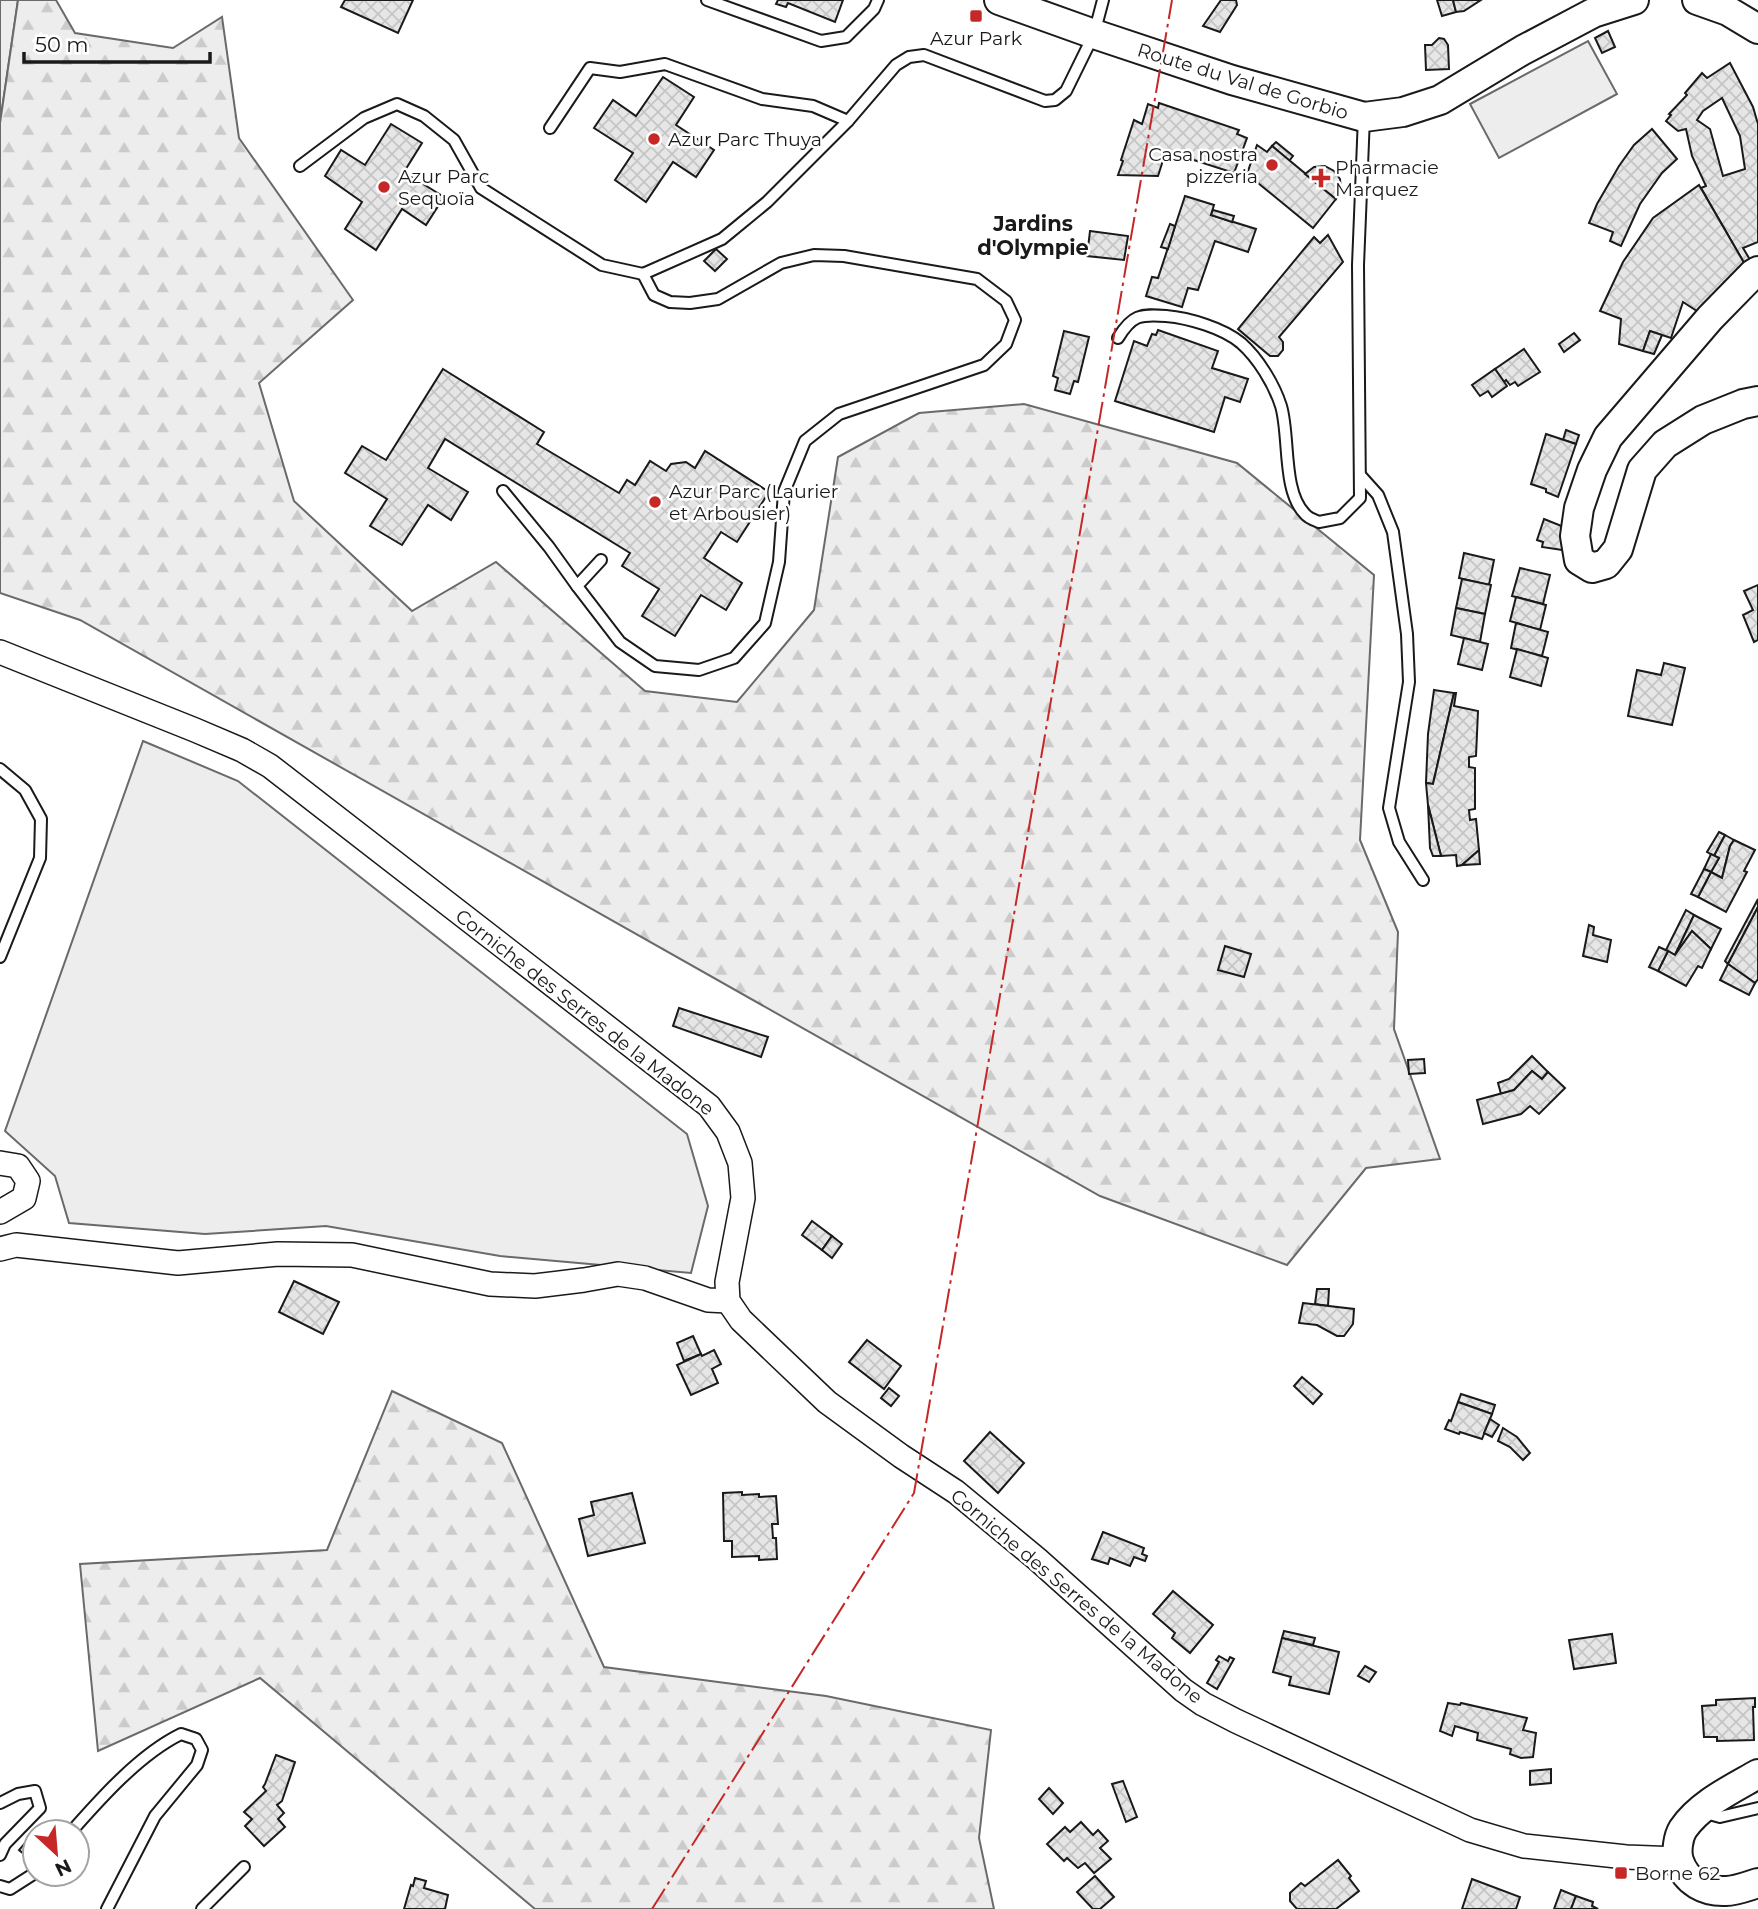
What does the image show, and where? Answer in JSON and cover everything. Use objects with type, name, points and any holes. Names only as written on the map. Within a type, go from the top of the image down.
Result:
[{"type":"street","name":"Route du Val de Gorbio","points":[[999,0],[1232,80],[1364,117],[1403,112],[1440,100],[1523,50],[1593,13],[1634,0]]},
{"type":"street","points":[[1697,0],[1728,11],[1758,29]]},
{"type":"street","points":[[1758,271],[1710,318],[1608,437],[1592,470],[1579,508],[1575,536],[1579,560],[1592,568],[1606,564],[1618,549],[1642,470],[1665,444],[1703,420],[1758,401]]},
{"type":"street","name":"Corniche des Serres de la Madone","points":[[0,652],[195,730],[242,750],[270,766],[709,1106],[728,1132],[740,1163],[743,1198],[727,1282],[728,1301],[741,1320],[827,1402],[956,1492],[1037,1559],[1182,1690],[1236,1721],[1470,1830],[1524,1846],[1626,1857],[1678,1859]]},
{"type":"street","points":[[0,1163],[18,1166],[28,1181],[24,1198],[0,1212]]},
{"type":"street","points":[[0,1249],[16,1245],[178,1263],[278,1254],[352,1255],[489,1284],[535,1286],[618,1274],[645,1278],[708,1300],[728,1301]]},
{"type":"street","points":[[1758,1774],[1699,1811],[1681,1831],[1678,1859],[1685,1875],[1700,1888],[1726,1891],[1758,1884]]},
{"type":"lane","points":[[707,0],[821,41],[846,37],[874,9],[878,0]]},
{"type":"lane","points":[[300,166],[364,118],[397,104],[424,116],[454,140],[481,188],[602,265],[643,274],[722,239],[767,202],[848,121],[896,65],[909,57],[924,55],[1045,101],[1055,100],[1066,91],[1094,34],[1103,0]]},
{"type":"lane","points":[[550,128],[590,68],[620,72],[664,64],[762,99],[813,106],[848,121]]},
{"type":"lane","points":[[1118,338],[1128,322],[1139,316],[1162,316],[1186,318],[1240,342],[1270,381],[1281,407],[1289,476],[1296,502],[1305,515],[1318,522],[1340,518],[1360,498],[1358,265],[1364,117]]},
{"type":"lane","points":[[503,491],[620,642],[655,666],[699,670],[734,658],[765,623],[779,562],[784,492],[805,441],[839,414],[984,365],[1006,344],[1015,320],[1006,301],[977,279],[844,256],[814,255],[781,263],[718,299],[690,303],[670,302],[654,295],[643,274]]},
{"type":"lane","points":[[1360,475],[1378,495],[1393,531],[1407,634],[1409,682],[1389,808],[1399,842],[1423,880]]},
{"type":"lane","points":[[577,586],[601,560]]},
{"type":"lane","points":[[0,769],[25,790],[41,819],[40,858],[0,957]]},
{"type":"lane","points":[[84,1818],[130,1770],[162,1743],[181,1734],[196,1739],[202,1750],[197,1765],[155,1816],[107,1909]]},
{"type":"lane","points":[[0,1804],[18,1794],[35,1791],[40,1808],[5,1844],[0,1855]]},
{"type":"lane","points":[[1699,1811],[1720,1817],[1758,1808]]},
{"type":"lane","points":[[202,1909],[244,1867]]},
{"type":"lane","points":[[0,1886],[10,1888],[21,1881]]},
{"type":"green space","points":[[0,0],[18,0],[0,123]]},
{"type":"green space","points":[[18,0],[56,0],[75,33],[173,48],[222,17],[239,138],[353,300],[259,383],[294,501],[412,611],[496,562],[645,691],[737,702],[814,610],[838,457],[919,413],[1024,404],[1237,463],[1374,575],[1360,840],[1398,932],[1394,1029],[1440,1159],[1366,1168],[1287,1265],[1100,1196],[80,620],[0,593],[0,123]]},
{"type":"green space","points":[[1588,41],[1617,94],[1499,158],[1470,104]]},
{"type":"green space","points":[[143,741],[238,781],[687,1134],[708,1206],[691,1273],[500,1256],[326,1226],[205,1234],[69,1223],[55,1176],[5,1131]]},
{"type":"green space","points":[[392,1391],[502,1443],[604,1667],[826,1696],[991,1730],[979,1838],[994,1909],[535,1909],[260,1678],[98,1751],[80,1564],[327,1550]]},
{"type":"building","points":[[345,0],[413,0],[398,33],[341,7]]},
{"type":"building","points":[[778,0],[843,0],[835,22],[788,3],[786,7],[776,4]]},
{"type":"building","points":[[1221,0],[1236,0],[1237,5],[1220,32],[1203,26]]},
{"type":"building","points":[[1437,0],[1453,0],[1456,12],[1442,16]]},
{"type":"building","points":[[1453,0],[1481,0],[1464,11],[1456,12]]},
{"type":"building","points":[[1608,31],[1615,47],[1602,53],[1595,38]]},
{"type":"building","points":[[1439,38],[1444,39],[1448,45],[1449,69],[1426,70],[1425,45],[1432,45]]},
{"type":"building","points":[[1730,63],[1753,107],[1758,124],[1758,242],[1743,248],[1752,263],[1747,268],[1701,188],[1706,186],[1692,156],[1686,129],[1678,131],[1666,121],[1702,73],[1707,78]],"holes":[[[1722,98],[1740,136],[1745,169],[1723,176],[1710,129],[1697,120],[1703,111]]]},
{"type":"building","name":"Azur Parc Thuya","points":[[663,77],[694,97],[676,125],[714,150],[696,177],[673,162],[646,202],[615,180],[633,153],[594,128],[613,100],[636,116]]},
{"type":"building","points":[[1159,103],[1239,130],[1237,134],[1247,138],[1234,173],[1166,151],[1158,176],[1118,175],[1134,120],[1142,124],[1148,104],[1158,108]]},
{"type":"building","name":"Azur Parc Sequoïa","points":[[391,124],[422,143],[404,172],[444,197],[426,225],[402,209],[376,250],[345,229],[362,202],[325,176],[341,150],[365,165]]},
{"type":"building","points":[[1652,129],[1677,159],[1662,173],[1640,204],[1621,246],[1610,241],[1613,232],[1589,223],[1619,166],[1634,145]]},
{"type":"building","points":[[1276,142],[1293,156],[1289,161],[1272,146]]},
{"type":"building","points":[[1257,145],[1267,152],[1272,146],[1336,199],[1313,228],[1247,174]]},
{"type":"building","points":[[1325,166],[1334,171],[1340,179],[1341,190],[1336,199],[1305,174],[1314,167]]},
{"type":"building","points":[[1699,185],[1747,268],[1703,315],[1683,302],[1671,338],[1650,331],[1643,351],[1619,344],[1621,319],[1600,311],[1623,262],[1653,218]]},
{"type":"building","points":[[1185,196],[1214,205],[1211,215],[1256,229],[1248,252],[1215,241],[1198,290],[1188,288],[1182,307],[1146,296],[1152,277],[1158,278]]},
{"type":"building","points":[[1213,210],[1234,216],[1232,222],[1211,215]]},
{"type":"building","points":[[1170,224],[1175,226],[1168,249],[1161,247]]},
{"type":"building","points":[[1090,231],[1128,236],[1124,260],[1087,256]]},
{"type":"building","points":[[1328,235],[1343,262],[1279,337],[1283,342],[1283,350],[1278,356],[1270,356],[1238,329],[1314,237],[1320,243]]},
{"type":"building","points":[[716,249],[727,259],[715,271],[704,261]]},
{"type":"building","points":[[1158,330],[1218,351],[1212,368],[1248,379],[1240,402],[1225,397],[1214,432],[1115,401],[1134,341],[1147,346],[1152,334],[1156,335]]},
{"type":"building","points":[[1064,331],[1089,337],[1078,382],[1074,381],[1070,394],[1055,390],[1058,378],[1053,376]]},
{"type":"building","points":[[1650,331],[1662,335],[1654,354],[1643,351]]},
{"type":"building","points":[[1574,333],[1580,340],[1564,352],[1559,344]]},
{"type":"building","points":[[1524,349],[1540,372],[1518,386],[1515,382],[1510,385],[1506,380],[1504,382],[1495,369]]},
{"type":"building","name":"Azur Parc (Laurier et Arbousier)","points":[[443,369],[544,432],[537,444],[619,493],[627,480],[635,485],[650,461],[666,471],[671,464],[686,462],[695,468],[705,451],[769,492],[737,542],[721,532],[704,558],[742,583],[726,610],[701,595],[675,636],[642,616],[659,589],[622,566],[630,553],[445,439],[428,468],[468,492],[451,520],[428,505],[402,545],[370,526],[387,499],[345,473],[362,446],[386,460]]},
{"type":"building","points":[[1495,369],[1507,386],[1492,397],[1488,391],[1480,396],[1472,385]]},
{"type":"building","points":[[1566,430],[1579,435],[1576,444],[1563,440]]},
{"type":"building","points":[[1546,434],[1576,444],[1558,497],[1531,484]]},
{"type":"building","points":[[1544,519],[1564,527],[1569,551],[1542,547],[1543,542],[1537,540]]},
{"type":"building","points":[[1464,553],[1494,560],[1489,585],[1459,578]]},
{"type":"building","points":[[1520,568],[1550,575],[1543,604],[1512,596]]},
{"type":"building","points":[[1462,579],[1491,585],[1485,614],[1456,608]]},
{"type":"building","points":[[1758,585],[1758,640],[1754,642],[1743,615],[1753,610],[1744,591]]},
{"type":"building","points":[[1516,597],[1546,605],[1540,630],[1510,621]]},
{"type":"building","points":[[1456,608],[1485,614],[1480,642],[1451,635]]},
{"type":"building","points":[[1516,623],[1548,632],[1542,656],[1511,648]]},
{"type":"building","points":[[1464,638],[1488,644],[1482,670],[1458,664]]},
{"type":"building","points":[[1517,649],[1548,658],[1541,686],[1510,677]]},
{"type":"building","points":[[1664,663],[1685,668],[1672,725],[1628,716],[1637,670],[1661,675]]},
{"type":"building","points":[[1434,690],[1454,693],[1433,784],[1426,783],[1428,734]]},
{"type":"building","points":[[1454,693],[1454,706],[1478,711],[1476,756],[1469,757],[1469,767],[1475,768],[1475,809],[1469,810],[1470,820],[1476,819],[1479,850],[1462,865],[1457,866],[1456,855],[1441,856],[1428,805],[1426,783],[1433,784]]},
{"type":"building","points":[[1428,805],[1441,856],[1433,856],[1430,848]]},
{"type":"building","points":[[1719,832],[1725,835],[1714,856],[1707,852]]},
{"type":"building","points":[[1725,835],[1734,840],[1722,878],[1711,872],[1719,858],[1714,856]]},
{"type":"building","points":[[1734,840],[1755,850],[1726,912],[1698,897],[1711,872],[1722,878]]},
{"type":"building","points":[[1478,851],[1480,864],[1462,865]]},
{"type":"building","points":[[1711,854],[1719,858],[1711,872],[1704,869]]},
{"type":"building","points":[[1704,869],[1711,872],[1698,897],[1691,894]]},
{"type":"building","points":[[1758,899],[1758,907],[1728,964],[1725,961]]},
{"type":"building","points":[[1758,907],[1758,979],[1755,983],[1728,964]]},
{"type":"building","points":[[1686,910],[1694,915],[1675,955],[1666,950]]},
{"type":"building","points":[[1694,915],[1721,929],[1711,949],[1692,931],[1675,955]]},
{"type":"building","points":[[1589,925],[1594,927],[1593,935],[1611,940],[1607,962],[1583,956]]},
{"type":"building","points":[[1692,931],[1711,949],[1702,968],[1698,966],[1686,986],[1658,971],[1668,951],[1675,955]]},
{"type":"building","points":[[1225,946],[1251,954],[1244,977],[1218,970]]},
{"type":"building","points":[[1659,947],[1668,951],[1658,971],[1649,967]]},
{"type":"building","points":[[1728,964],[1755,983],[1749,995],[1720,980]]},
{"type":"building","points":[[679,1008],[768,1037],[761,1057],[673,1026]]},
{"type":"building","points":[[1532,1056],[1548,1072],[1542,1079],[1532,1071],[1514,1090],[1501,1094],[1498,1083],[1509,1079]]},
{"type":"building","points":[[1424,1059],[1425,1073],[1409,1074],[1408,1060]]},
{"type":"building","points":[[1532,1071],[1542,1079],[1548,1072],[1565,1088],[1539,1114],[1530,1106],[1521,1114],[1483,1124],[1477,1100],[1514,1090]]},
{"type":"building","points":[[812,1221],[832,1236],[822,1250],[802,1235]]},
{"type":"building","points":[[832,1236],[842,1244],[832,1258],[822,1250]]},
{"type":"building","points":[[294,1281],[339,1302],[323,1334],[279,1312]]},
{"type":"building","points":[[1317,1289],[1329,1289],[1328,1306],[1315,1304]]},
{"type":"building","points":[[1303,1303],[1354,1309],[1353,1324],[1344,1336],[1337,1336],[1317,1325],[1299,1323]]},
{"type":"building","points":[[693,1336],[701,1354],[684,1361],[677,1343]]},
{"type":"building","points":[[867,1340],[901,1366],[884,1389],[849,1362]]},
{"type":"building","points":[[714,1350],[721,1364],[712,1369],[718,1383],[691,1395],[677,1365]]},
{"type":"building","points":[[1302,1377],[1322,1394],[1313,1404],[1294,1386]]},
{"type":"building","points":[[889,1388],[899,1396],[891,1406],[881,1398]]},
{"type":"building","points":[[1461,1394],[1495,1405],[1492,1414],[1458,1402]]},
{"type":"building","points":[[1458,1402],[1492,1414],[1482,1439],[1445,1429]]},
{"type":"building","points":[[1490,1419],[1499,1425],[1492,1437],[1484,1433]]},
{"type":"building","points":[[1503,1428],[1517,1437],[1530,1453],[1523,1460],[1510,1447],[1498,1441]]},
{"type":"building","points":[[990,1432],[1024,1463],[998,1493],[964,1461]]},
{"type":"building","points":[[742,1492],[742,1495],[759,1494],[759,1497],[776,1496],[778,1524],[772,1524],[777,1559],[759,1560],[759,1556],[732,1557],[732,1541],[724,1541],[723,1493]]},
{"type":"building","points":[[632,1493],[645,1543],[588,1556],[579,1519],[594,1515],[591,1502]]},
{"type":"building","points":[[1103,1532],[1144,1548],[1142,1554],[1147,1556],[1145,1561],[1134,1557],[1130,1566],[1110,1558],[1108,1564],[1092,1559]]},
{"type":"building","points":[[1173,1591],[1213,1625],[1190,1653],[1172,1638],[1175,1633],[1153,1614]]},
{"type":"building","points":[[1284,1631],[1315,1638],[1313,1645],[1282,1638]]},
{"type":"building","points":[[1612,1634],[1616,1663],[1574,1669],[1569,1640]]},
{"type":"building","points":[[1282,1638],[1339,1652],[1329,1694],[1289,1685],[1291,1677],[1273,1672]]},
{"type":"building","points":[[1219,1656],[1228,1661],[1230,1657],[1234,1659],[1217,1689],[1207,1683],[1219,1662],[1216,1660]]},
{"type":"building","points":[[1365,1666],[1376,1672],[1369,1682],[1358,1676]]},
{"type":"building","points":[[1755,1698],[1754,1740],[1717,1741],[1717,1737],[1704,1737],[1702,1706],[1716,1705],[1716,1700]]},
{"type":"building","points":[[1448,1703],[1461,1703],[1527,1718],[1523,1730],[1536,1733],[1533,1757],[1521,1758],[1510,1754],[1511,1749],[1477,1740],[1478,1733],[1455,1726],[1452,1736],[1440,1731]]},
{"type":"building","points":[[276,1755],[295,1762],[282,1801],[277,1805],[284,1813],[278,1819],[285,1827],[264,1846],[245,1826],[252,1819],[244,1812],[266,1791],[263,1787]]},
{"type":"building","points":[[1551,1769],[1551,1783],[1530,1785],[1530,1771]]},
{"type":"building","points":[[1123,1781],[1137,1817],[1126,1822],[1112,1784]]},
{"type":"building","points":[[1049,1788],[1063,1803],[1053,1814],[1039,1799]]},
{"type":"building","points":[[1081,1822],[1093,1835],[1098,1830],[1108,1841],[1100,1848],[1111,1859],[1094,1873],[1085,1863],[1078,1868],[1067,1858],[1064,1861],[1047,1844],[1065,1827],[1070,1832]]},
{"type":"building","points":[[1338,1860],[1359,1891],[1336,1909],[1297,1909],[1290,1901],[1290,1893],[1301,1883],[1305,1886]]},
{"type":"building","points":[[1095,1876],[1114,1897],[1100,1909],[1093,1909],[1077,1892]]},
{"type":"building","points":[[415,1878],[426,1881],[424,1888],[448,1895],[445,1909],[404,1909]]},
{"type":"building","points":[[1472,1879],[1520,1897],[1516,1909],[1462,1909]]},
{"type":"building","points":[[1561,1890],[1576,1896],[1571,1909],[1554,1909]]},
{"type":"building","points":[[1576,1896],[1593,1902],[1592,1906],[1598,1909],[1571,1909]]},
{"type":"power","points":[[652,1909],[914,1493],[1172,0]]},
{"type":"place","name":"Azur Park","points":[[976,16]]},
{"type":"place","name":"Azur Parc Thuya","points":[[654,139]]},
{"type":"place","name":"Casa nostra pizzeria","points":[[1272,165]]},
{"type":"place","name":"Pharmacie Marquez","points":[[1321,178]]},
{"type":"place","name":"Azur Parc Sequoïa","points":[[384,187]]},
{"type":"place","name":"Azur Parc (Laurier et Arbousier)","points":[[655,502]]},
{"type":"place","name":"Borne 62","points":[[1621,1873]]},
{"type":"district","name":"Jardins d'Olympie","points":[[1033,236]]}]
